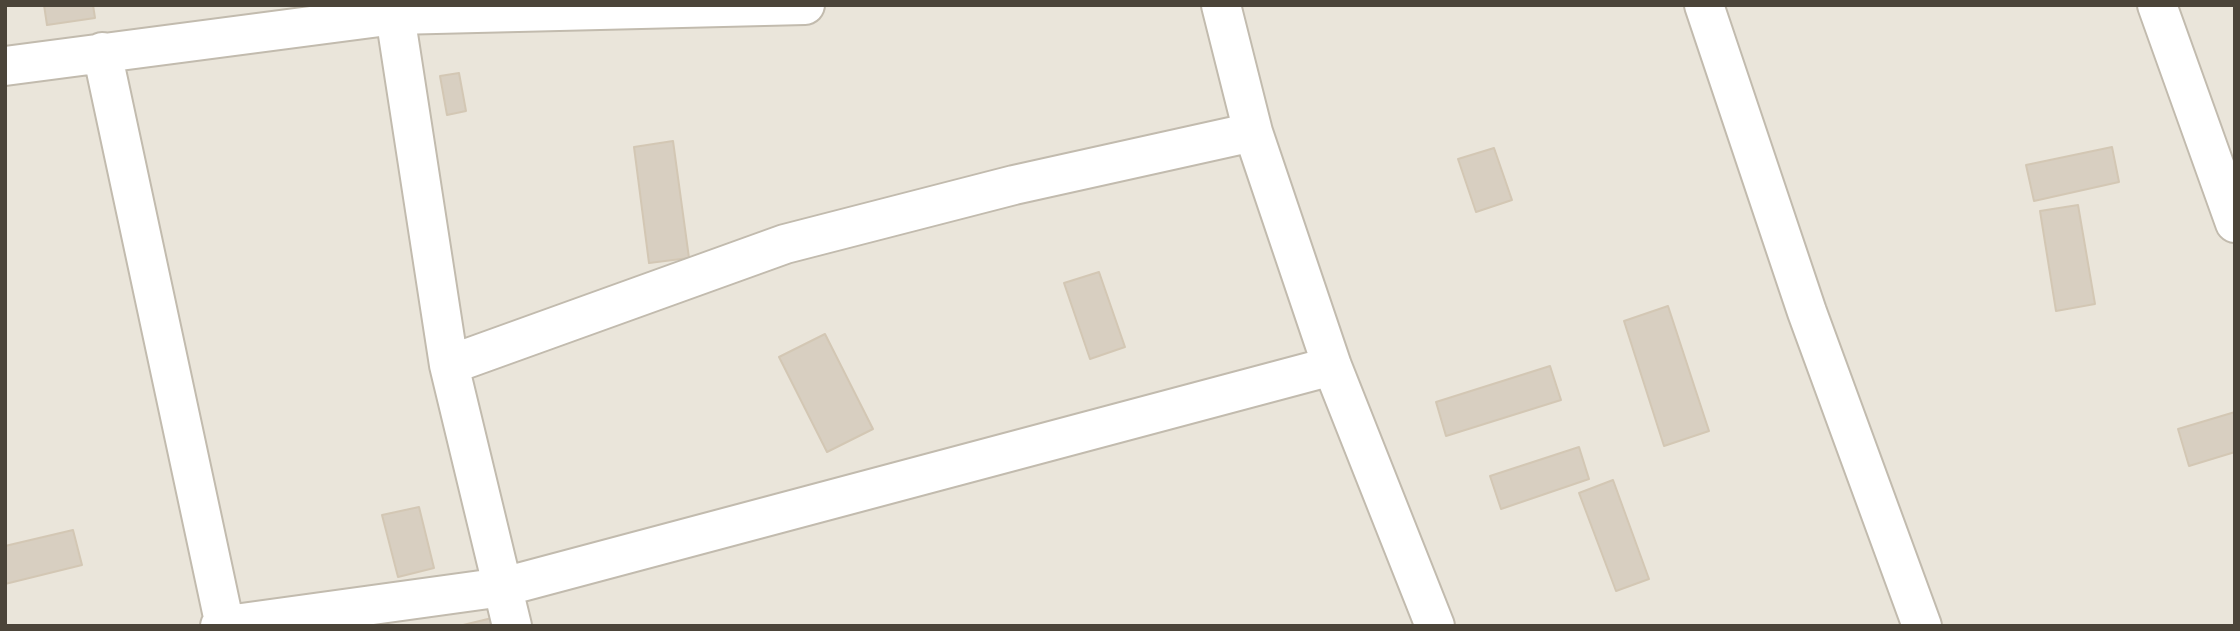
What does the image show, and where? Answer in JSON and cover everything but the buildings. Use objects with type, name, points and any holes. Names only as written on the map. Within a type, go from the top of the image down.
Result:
[{"type":"street","points":[[5,66],[395,15],[805,5]]},
{"type":"street","points":[[1212,5],[1222,6],[1253,132],[1332,366],[1435,626]]},
{"type":"street","points":[[1704,5],[1807,312],[1922,626]]},
{"type":"street","points":[[2157,5],[2235,223]]},
{"type":"street","points":[[395,15],[449,365],[512,626]]},
{"type":"street","points":[[102,52],[223,625],[503,587],[1332,366]]},
{"type":"street","points":[[449,365],[785,244],[1014,185],[1253,132]]},
{"type":"shaded area","points":[[5,5],[2235,5],[2235,626],[5,626]]}]
